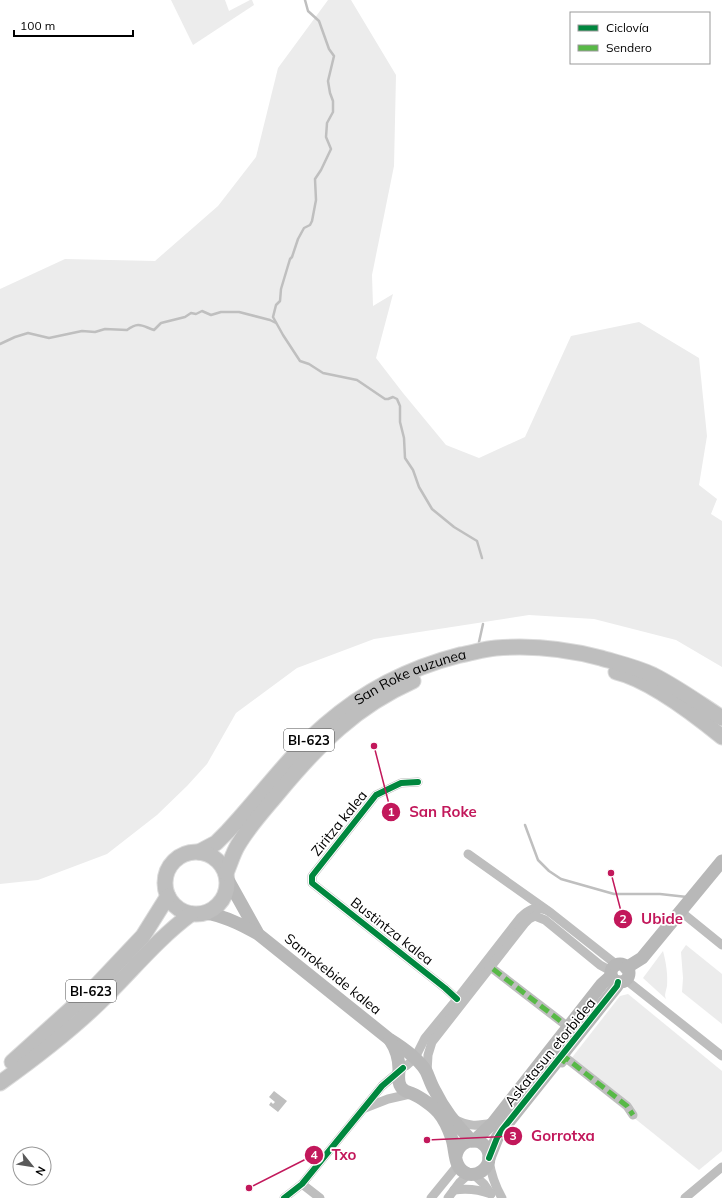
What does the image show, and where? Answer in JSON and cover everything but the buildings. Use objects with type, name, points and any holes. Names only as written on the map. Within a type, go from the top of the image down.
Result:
[{"type":"main road","name":"San Roke auzunea","points":[[469,658],[495,648],[535,647],[581,653],[623,664],[652,675],[676,688],[722,718]]},
{"type":"main road","name":"BI-623","points":[[0,1083],[64,1035],[99,1003],[170,931],[199,914],[215,908],[222,901],[227,891],[227,877],[237,846],[294,774],[324,741],[358,712],[397,688],[422,677],[442,665],[469,658],[536,656],[579,663],[620,673],[647,685],[672,699],[722,737]]},
{"type":"main road","name":"San Roke auzunea","points":[[199,852],[216,842],[227,832],[287,762],[324,725],[357,699],[390,680],[419,667],[442,665]]},
{"type":"main road","name":"BI-623","points":[[0,1073],[60,1020],[121,960],[143,936],[168,896],[165,886],[166,875],[171,865],[188,853],[199,852]]},
{"type":"main road","points":[[199,852],[211,856],[220,863],[227,877]]},
{"type":"main road","points":[[168,896],[174,905],[182,911],[199,914]]},
{"type":"street","name":"Ziritza kalea","points":[[312,883],[312,876],[376,795],[401,783],[418,782]]},
{"type":"street","points":[[468,854],[546,910],[618,974],[722,1056]]},
{"type":"street","name":"Askatasun etorbidea","points":[[473,1141],[493,1123],[602,984],[642,958],[722,862]]},
{"type":"street","points":[[227,877],[258,934]]},
{"type":"street","name":"Bustintza kalea","points":[[312,883],[445,988],[457,1000]]},
{"type":"street","points":[[393,1042],[412,1046],[425,1038],[457,1000],[526,911],[532,908],[546,910]]},
{"type":"street","points":[[680,911],[722,945]]},
{"type":"street","points":[[199,914],[218,915],[241,924],[258,934]]},
{"type":"street","points":[[492,1196],[484,1184],[471,1174],[460,1169],[452,1138],[439,1113],[432,1107],[402,1089],[399,1085],[428,1055],[432,1042],[525,923],[535,916],[539,917],[600,965],[618,974]]},
{"type":"street","name":"Sanrokebide kalea","points":[[258,934],[393,1042],[412,1070]]},
{"type":"street","points":[[493,969],[563,1023]]},
{"type":"street","name":"Askatasun etorbidea","points":[[489,1159],[497,1138],[502,1130],[617,986],[618,974]]},
{"type":"street","points":[[284,1198],[302,1184],[382,1086],[412,1070],[425,1038]]},
{"type":"street","points":[[393,1042],[396,1050],[449,1116],[473,1141]]},
{"type":"street","name":"Askatasun etorbidea","points":[[562,1063],[566,1058],[622,1102],[633,1115]]},
{"type":"street","points":[[365,1108],[388,1099],[422,1091],[428,1084],[412,1070]]},
{"type":"street","points":[[449,1116],[468,1125],[478,1126],[493,1123]]},
{"type":"street","points":[[431,1198],[457,1161],[459,1147],[467,1142],[473,1141],[483,1144],[489,1153],[491,1175],[502,1198]]},
{"type":"street","points":[[448,1198],[454,1190],[471,1174],[481,1172],[485,1169],[489,1159]]},
{"type":"street","points":[[685,1198],[722,1167]]},
{"type":"street","points":[[302,1184],[320,1198]]},
{"type":"street","points":[[454,1190],[469,1188],[480,1190],[492,1196]]},
{"type":"shaded area","points":[[171,0],[225,0],[229,11],[250,0],[252,0],[254,5],[193,45]]},
{"type":"shaded area","points":[[328,0],[351,0],[396,75],[394,166],[372,275],[373,306],[393,294],[376,358],[446,445],[479,458],[525,437],[571,336],[639,322],[699,358],[707,436],[699,485],[717,499],[711,514],[722,521],[722,667],[676,640],[594,619],[529,615],[374,639],[297,668],[236,713],[207,764],[187,786],[157,815],[107,854],[38,880],[0,884],[0,289],[65,259],[155,261],[218,206],[256,157],[278,68]]},
{"type":"shaded area","points":[[686,945],[722,974],[722,1024],[682,992],[683,978],[681,952]]},
{"type":"shaded area","points":[[663,951],[667,973],[666,999],[643,978]]},
{"type":"shaded area","points":[[628,994],[722,1071],[722,1151],[699,1170],[567,1064],[620,996]]},
{"type":"shaded area","points":[[274,1091],[287,1101],[278,1112],[269,1105],[271,1102],[273,1104],[275,1102],[269,1097]]},
{"type":"waterway","points":[[305,0],[308,11],[319,21],[329,49],[334,56],[328,81],[333,101],[333,112],[327,123],[326,137],[331,149],[315,179],[316,200],[312,221],[310,225],[304,228],[298,239],[281,289],[280,301],[276,305],[273,317],[300,361],[309,364],[323,373],[357,380],[385,399],[393,397],[397,399],[400,406],[400,422],[404,438],[405,458],[413,470],[419,487],[432,509],[454,527],[477,541],[482,558]]},
{"type":"waterway","points":[[0,344],[28,333],[49,338],[82,331],[95,332],[105,329],[127,330],[138,325],[154,330],[161,323],[202,311],[211,315],[221,312],[239,312],[276,323]]},
{"type":"waterway","points":[[479,642],[483,624]]},
{"type":"waterway","points":[[525,825],[538,860],[549,871],[561,879],[614,894],[660,894],[687,897]]},
{"type":"marked path","points":[[493,969],[563,1023]]},
{"type":"marked path","points":[[562,1063],[566,1058],[627,1106],[633,1115]]},
{"type":"cycle path","points":[[418,782],[401,783],[376,795],[312,876],[312,883],[457,999]]},
{"type":"cycle path","points":[[489,1158],[502,1130],[617,986],[618,982]]},
{"type":"cycle path","points":[[284,1198],[302,1184],[382,1086],[403,1068]]},
{"type":"place","name":"San Roke","points":[[374,746]]},
{"type":"place","name":"Ubide","points":[[611,873]]},
{"type":"place","name":"Gorrotxa","points":[[427,1140]]},
{"type":"place","name":"Txo","points":[[249,1188]]}]
